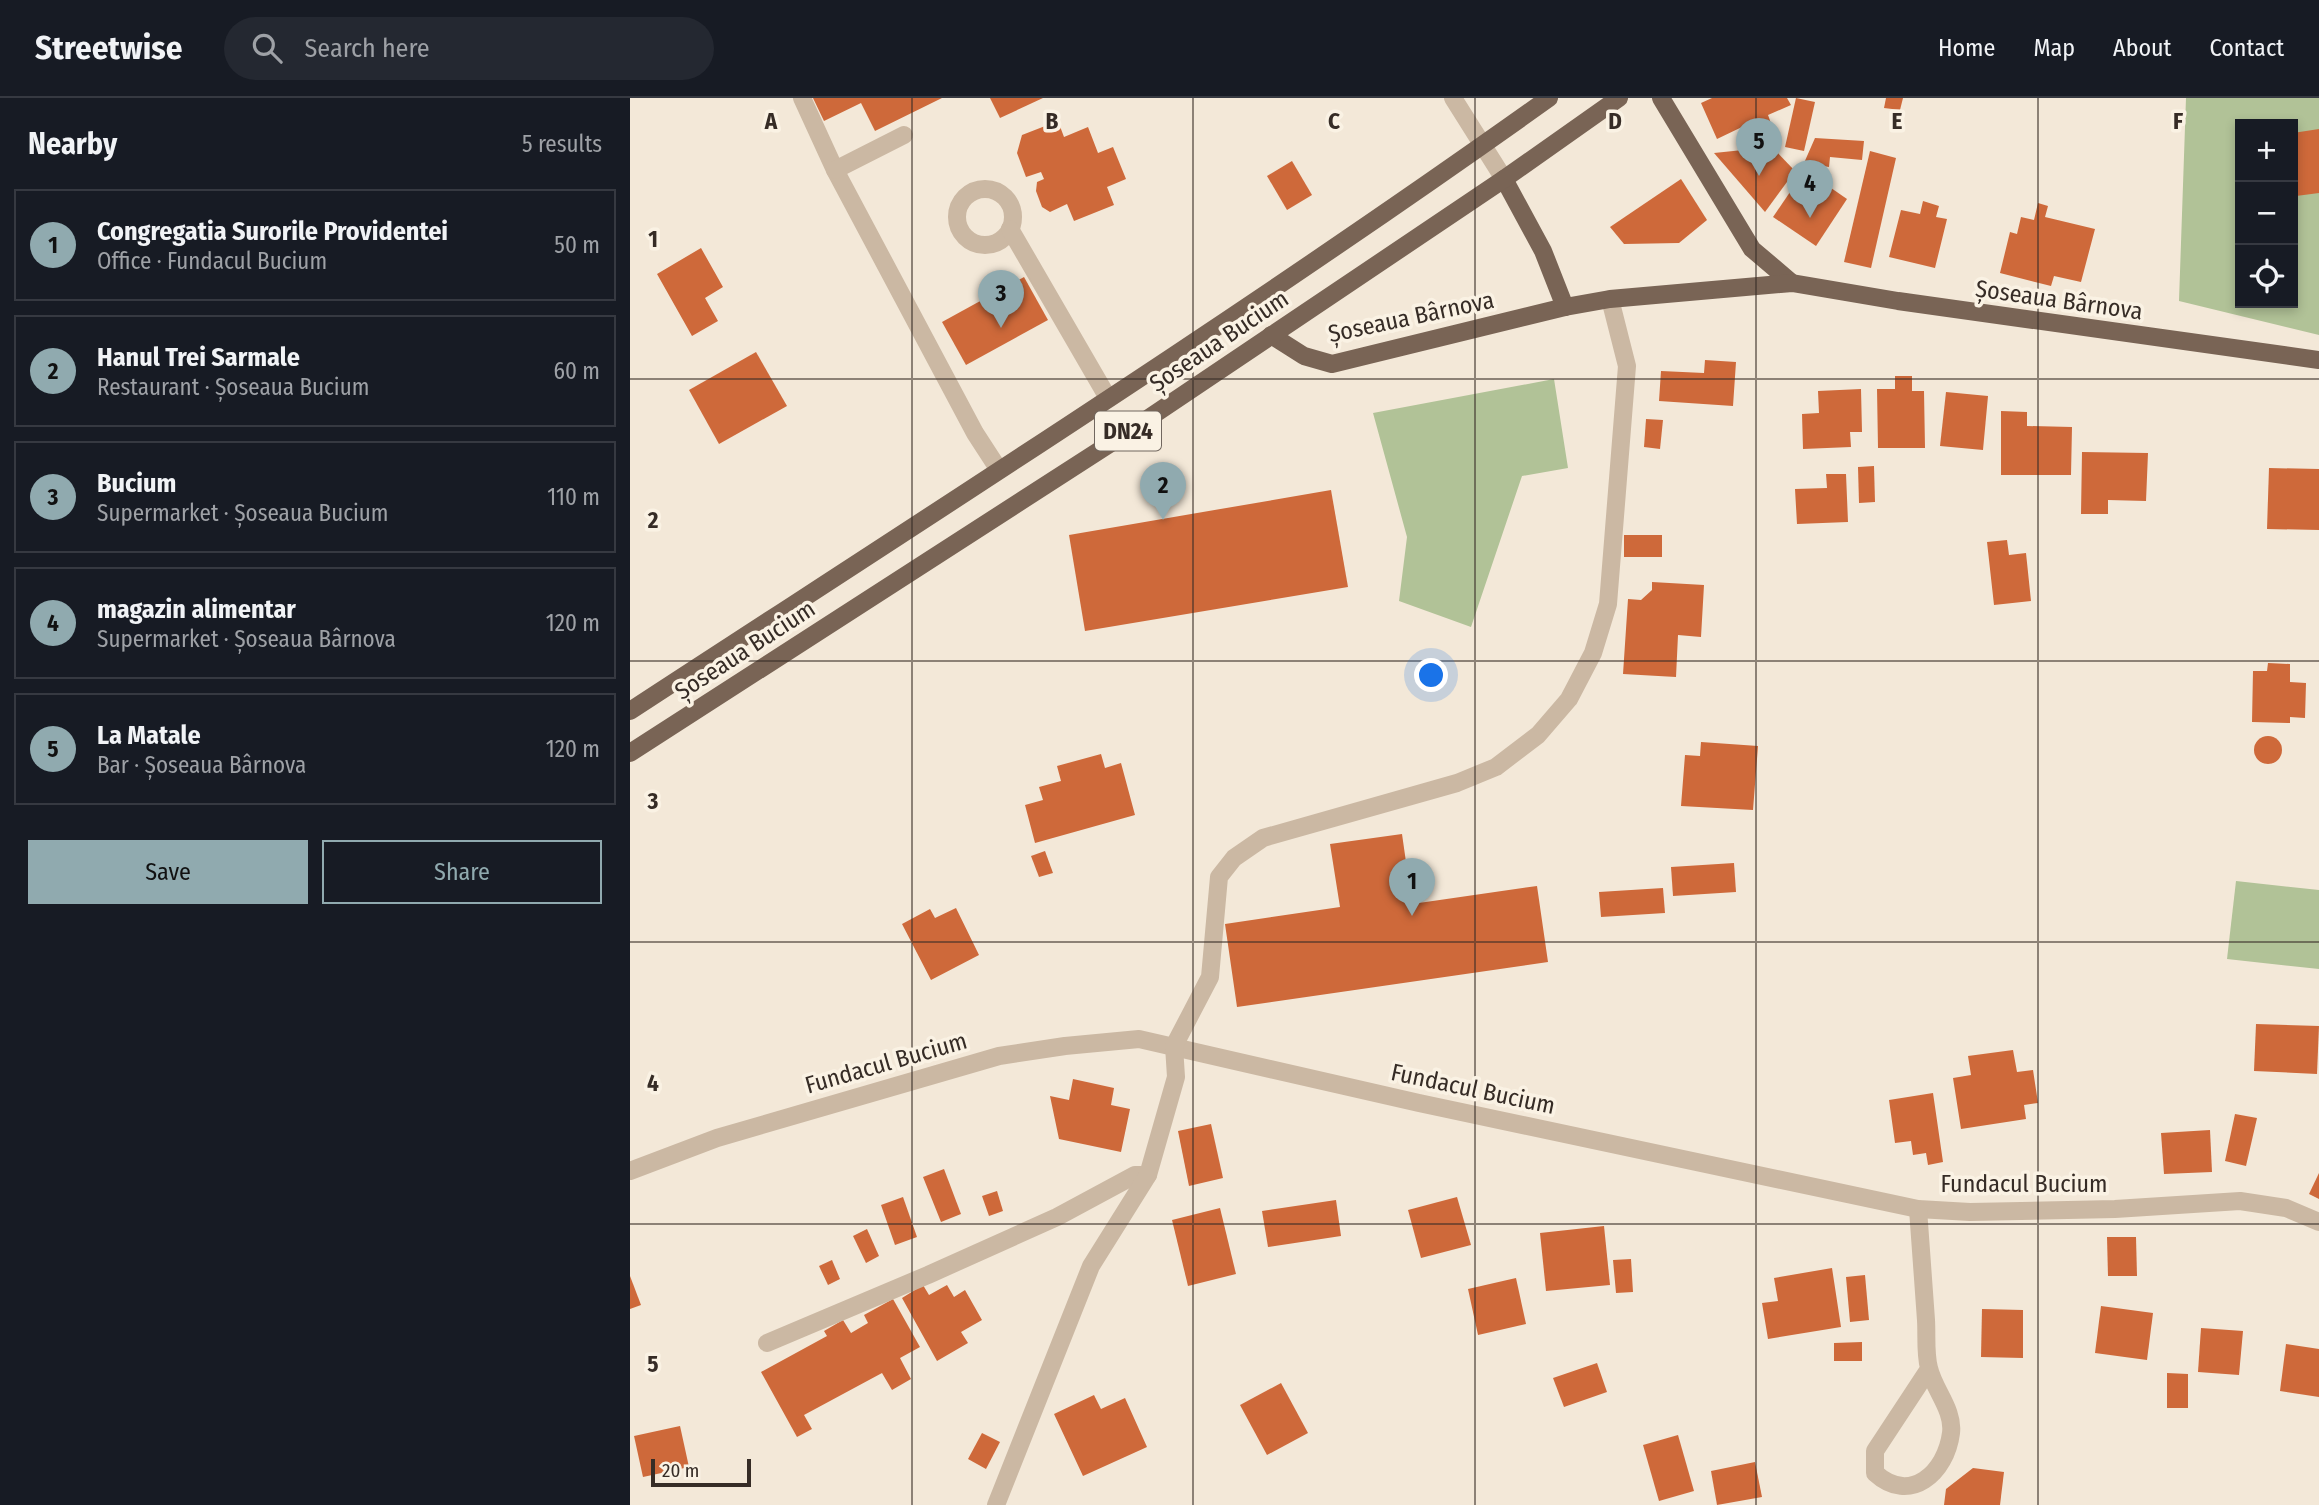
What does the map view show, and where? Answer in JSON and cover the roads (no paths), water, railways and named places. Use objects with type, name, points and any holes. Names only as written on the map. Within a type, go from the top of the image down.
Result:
[{"type":"main road","name":"Șoseaua Bucium","points":[[630,711],[1108,398],[1549,98]]},
{"type":"main road","name":"Șoseaua Bucium","points":[[630,753],[1125,434],[1619,98]]},
{"type":"main road","points":[[1661,98],[1752,249],[1792,283]]},
{"type":"main road","points":[[1504,178],[1543,251],[1565,307]]},
{"type":"main road","name":"Șoseaua Bârnova","points":[[1271,335],[1304,356],[1332,364],[1565,307],[1610,299],[1792,283],[1898,301],[2319,360]]},
{"type":"street","points":[[802,98],[835,170],[975,433],[999,470]]},
{"type":"street","points":[[1453,98],[1504,178]]},
{"type":"street","points":[[835,170],[904,135]]},
{"type":"street","points":[[1010,229],[1108,398]]},
{"type":"street","points":[[996,1505],[1091,1266],[1148,1175],[1176,1077],[1174,1046],[1210,977],[1219,877],[1234,858],[1262,838],[1457,783],[1496,767],[1538,735],[1569,699],[1593,653],[1608,604],[1627,366],[1610,299]]},
{"type":"street","name":"Fundacul Bucium","points":[[630,1171],[717,1138],[999,1056],[1065,1046],[1139,1040],[1419,1103],[1918,1209],[1970,1212],[2115,1209],[2240,1202],[2286,1208],[2319,1222]]},
{"type":"street","points":[[767,1343],[1058,1217],[1135,1175],[1148,1175]]},
{"type":"street","points":[[1918,1209],[1929,1369],[1945,1405],[1952,1431],[1935,1470],[1921,1484],[1904,1488],[1885,1484],[1875,1473],[1875,1451],[1929,1369]]},
{"type":"place","name":"La Matale","points":[[1759,176]]},
{"type":"place","name":"magazin alimentar","points":[[1810,218]]},
{"type":"place","name":"Bucium","points":[[1001,328]]},
{"type":"place","name":"Hanul Trei Sarmale","points":[[1163,520]]},
{"type":"place","name":"Congregatia Surorile Providentei","points":[[1412,916]]}]
